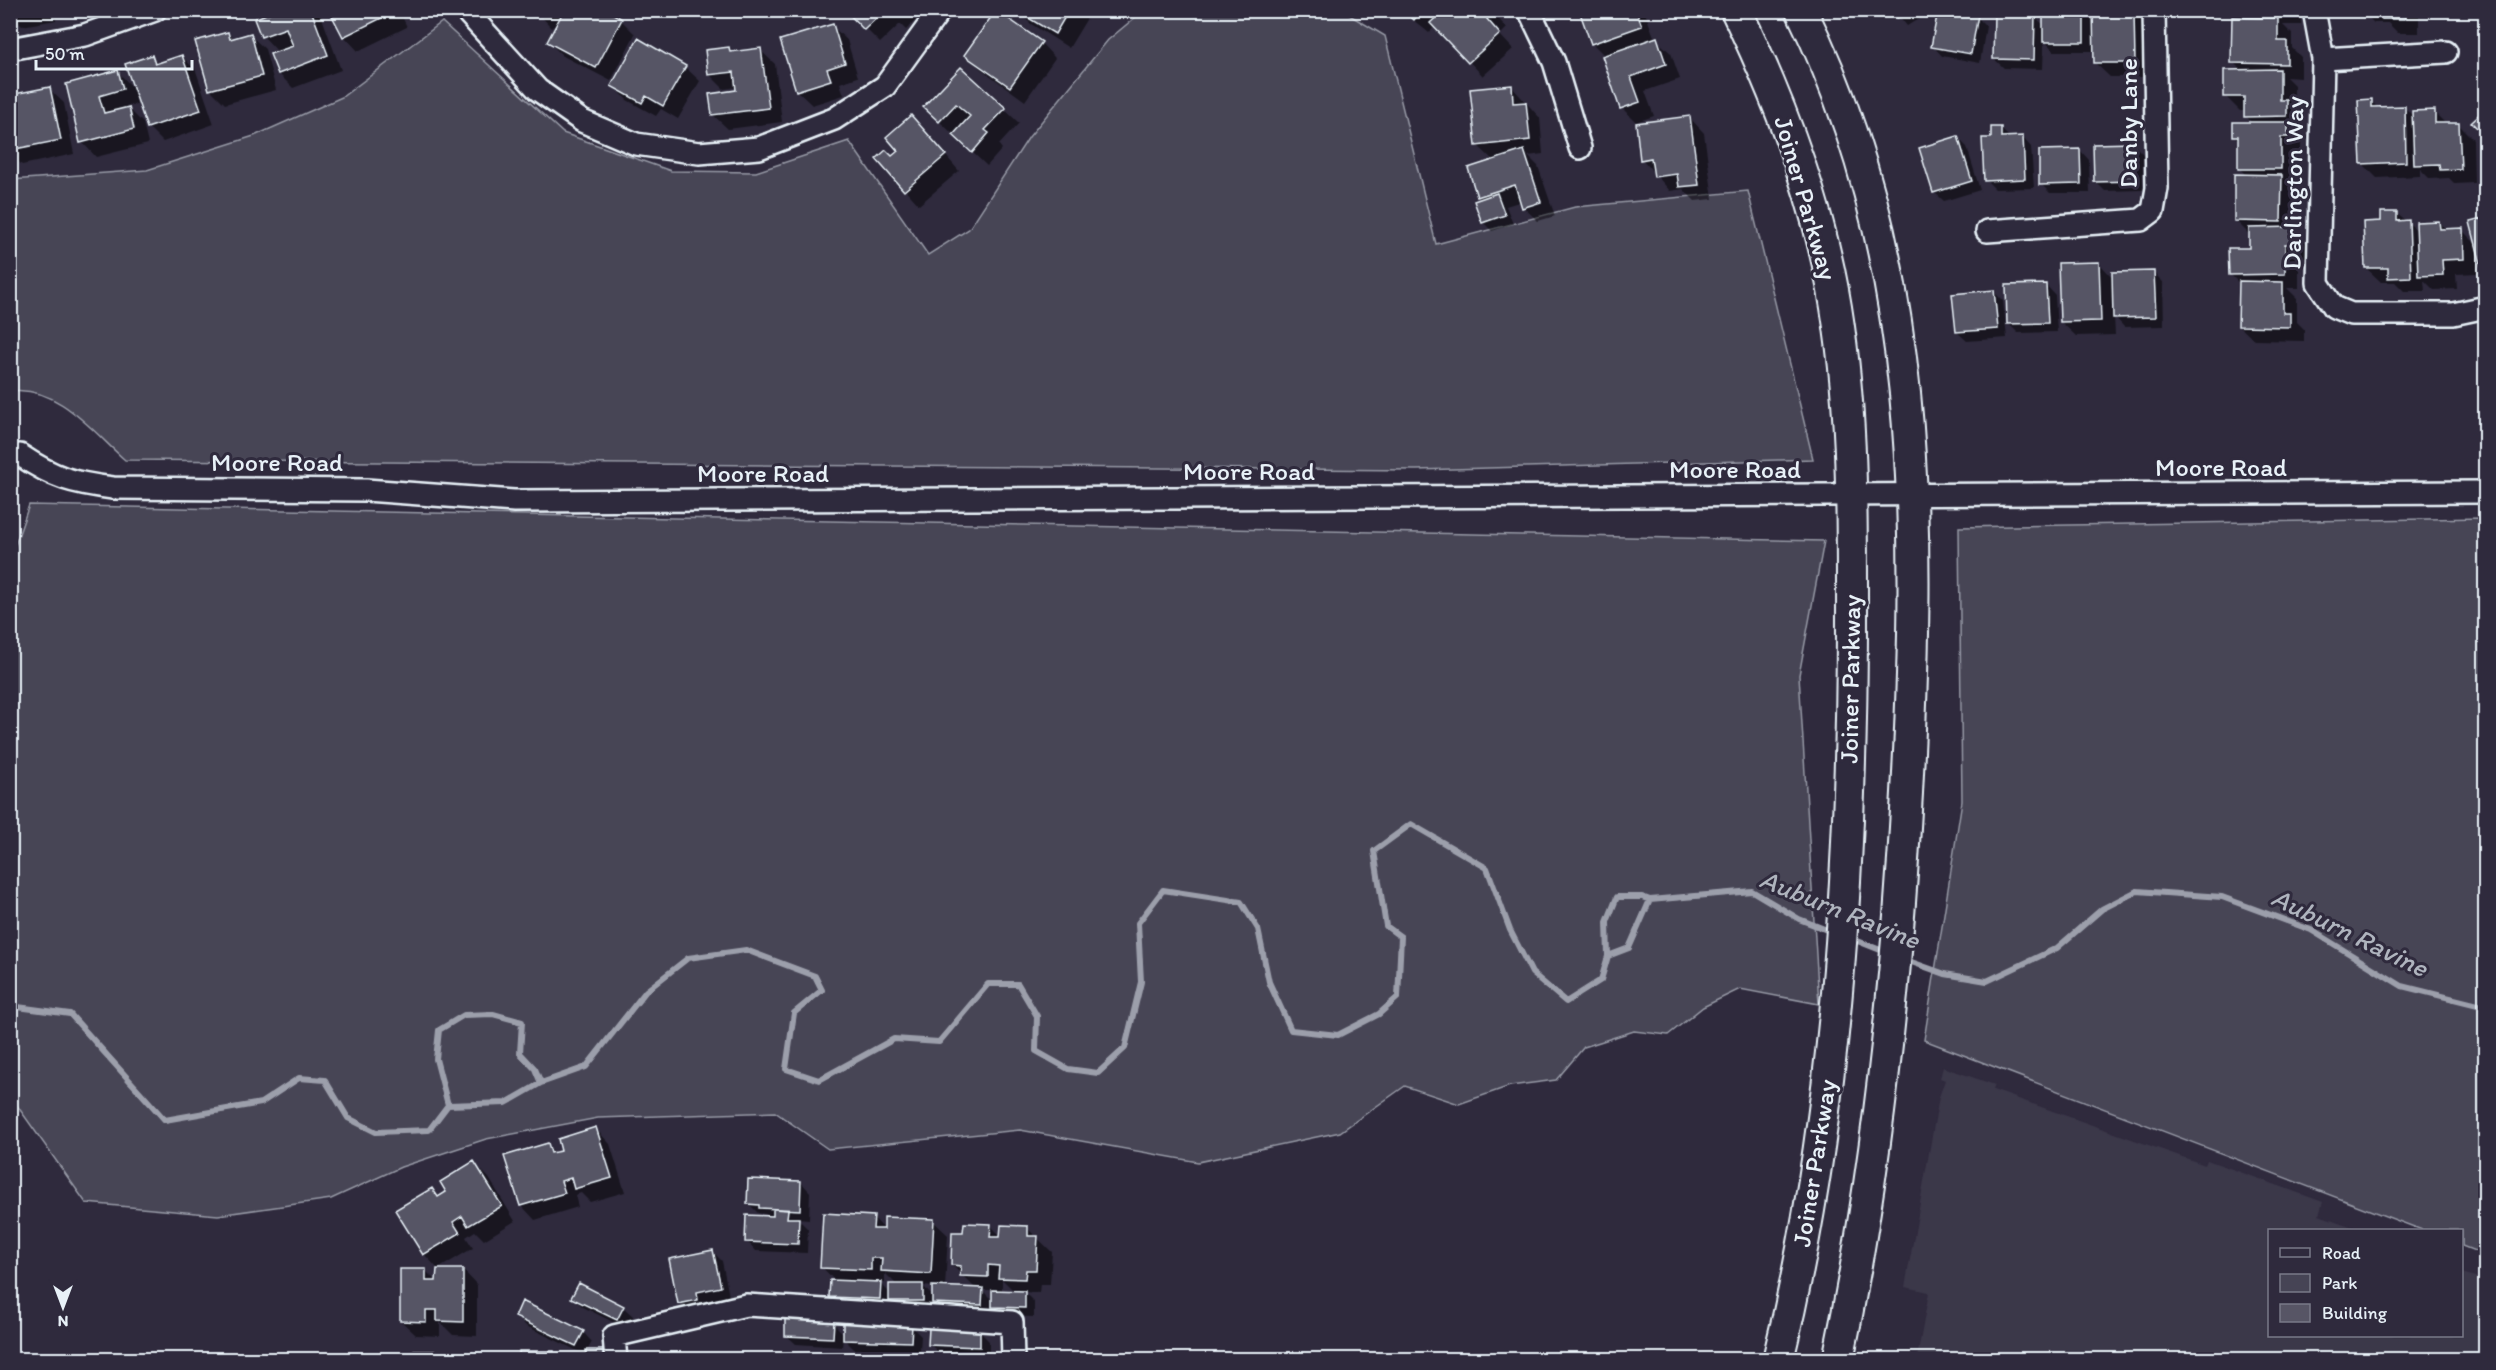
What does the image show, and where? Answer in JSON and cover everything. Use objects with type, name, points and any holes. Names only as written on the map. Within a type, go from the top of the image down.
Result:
[{"type":"main road","name":"Joiner Parkway","points":[[1736,10],[1780,108],[1801,164],[1832,286],[1847,384],[1852,496],[1847,869],[1819,1154],[1778,1359]]},
{"type":"main road","points":[[1801,10],[1836,87],[1872,200],[1900,334],[1913,496],[1913,686],[1902,885],[1890,1028],[1874,1163],[1857,1266],[1838,1359]]},
{"type":"street","points":[[10,49],[85,35],[155,10]]},
{"type":"street","points":[[465,10],[538,90],[582,121],[636,144],[699,153],[759,148],[834,118],[885,86],[940,10]]},
{"type":"street","points":[[1529,10],[1554,62],[1580,148]]},
{"type":"street","name":"Danby Lane","points":[[1987,231],[2141,220],[2153,211],[2157,188],[2154,10]]},
{"type":"street","name":"Darlington Way","points":[[2314,10],[2323,58],[2318,283],[2334,307],[2350,314],[2453,314],[2486,307]]},
{"type":"street","points":[[2323,58],[2446,52]]},
{"type":"street","name":"Moore Road","points":[[20,455],[45,472],[76,484],[113,488],[366,490],[514,501],[2486,492]]},
{"type":"street","points":[[616,1359],[614,1336],[746,1305],[1012,1322],[1013,1359]]},
{"type":"shaded area","points":[[1943,1067],[1995,1085],[1993,1090],[2205,1165],[2207,1160],[2323,1202],[2319,1215],[2358,1229],[2268,1229],[2268,1337],[2463,1337],[2463,1273],[2485,1280],[2485,1359],[1886,1360],[1887,1353],[1917,1358],[1929,1292],[1905,1287],[1939,1097],[1945,1080],[1940,1078]]},
{"type":"green space","points":[[1341,10],[1385,36],[1436,244],[1575,207],[1748,191],[1813,459],[1416,470],[125,460],[87,424],[59,403],[44,395],[28,391],[11,391],[11,180],[147,170],[254,136],[342,97],[442,22],[563,133],[671,171],[756,172],[849,141],[928,255],[969,229],[1029,137],[1108,40],[1143,11]]},
{"type":"green space","points":[[29,505],[1824,541],[1799,675],[1819,1004],[1740,989],[1703,1007],[1668,1035],[1634,1031],[1584,1047],[1556,1080],[1510,1086],[1459,1104],[1405,1086],[1340,1132],[1198,1162],[1020,1130],[828,1149],[775,1112],[598,1118],[486,1139],[401,1167],[331,1199],[218,1215],[86,1203],[11,1097],[10,560]]},
{"type":"green space","points":[[2485,518],[2485,1255],[2463,1246],[2463,1229],[2419,1229],[1924,1040],[1962,801],[1959,527]]},
{"type":"building","points":[[276,10],[311,10],[328,55],[278,74],[270,54],[293,46],[286,28],[261,37],[254,19]]},
{"type":"building","points":[[329,10],[393,10],[394,12],[343,37]]},
{"type":"building","points":[[564,10],[607,10],[622,19],[596,68],[547,42]]},
{"type":"building","points":[[845,10],[898,10],[891,17],[884,11],[864,30]]},
{"type":"building","points":[[996,10],[1042,42],[1010,87],[964,55]]},
{"type":"building","points":[[1015,10],[1069,10],[1055,34]]},
{"type":"building","points":[[1403,10],[1422,10],[1414,20]]},
{"type":"building","points":[[1444,10],[1492,10],[1494,13],[1487,19],[1500,34],[1468,63],[1430,23]]},
{"type":"building","points":[[1588,10],[1636,10],[1642,26],[1591,44],[1580,13]]},
{"type":"building","points":[[1892,10],[1909,10],[1897,18]]},
{"type":"building","points":[[1938,10],[1978,15],[1971,54],[1931,47]]},
{"type":"building","points":[[2043,10],[2084,10],[2084,42],[2043,42]]},
{"type":"building","points":[[2093,10],[2134,10],[2135,63],[2094,63]]},
{"type":"building","points":[[2382,10],[2405,10],[2405,19],[2382,19]]},
{"type":"building","points":[[1994,13],[2035,14],[2034,60],[1993,59]]},
{"type":"building","points":[[2232,17],[2278,18],[2278,41],[2287,41],[2287,64],[2231,63]]},
{"type":"building","points":[[833,24],[845,63],[827,69],[831,80],[796,91],[780,40]]},
{"type":"building","points":[[228,32],[230,39],[251,33],[262,76],[209,90],[195,41]]},
{"type":"building","points":[[1657,37],[1666,64],[1631,77],[1640,102],[1620,109],[1602,56]]},
{"type":"building","points":[[638,38],[686,66],[663,106],[646,96],[642,103],[611,86]]},
{"type":"building","points":[[729,47],[730,52],[761,48],[769,108],[712,115],[709,94],[736,90],[734,72],[708,75],[705,50]]},
{"type":"building","points":[[152,55],[155,64],[182,55],[201,110],[147,128],[125,64]]},
{"type":"building","points":[[961,67],[1006,108],[985,130],[989,133],[972,153],[953,135],[970,116],[956,104],[939,122],[923,107]]},
{"type":"building","points":[[2280,69],[2280,100],[2287,100],[2287,116],[2244,117],[2244,97],[2224,97],[2224,70]]},
{"type":"building","points":[[118,70],[123,89],[99,96],[104,113],[129,107],[134,129],[80,143],[66,84]]},
{"type":"building","points":[[1512,85],[1513,103],[1526,102],[1530,140],[1476,146],[1470,89]]},
{"type":"building","points":[[50,87],[61,140],[10,150],[10,105],[16,104],[14,94]]},
{"type":"building","points":[[2372,99],[2372,107],[2405,106],[2406,162],[2361,164],[2358,100]]},
{"type":"building","points":[[2486,108],[2486,137],[2471,122]]},
{"type":"building","points":[[2435,110],[2435,123],[2459,123],[2461,169],[2440,170],[2439,164],[2414,165],[2412,111]]},
{"type":"building","points":[[911,115],[946,155],[904,191],[876,159],[886,150],[892,156],[898,151],[886,137]]},
{"type":"building","points":[[1690,116],[1699,185],[1679,187],[1677,174],[1654,177],[1651,158],[1640,160],[1636,123]]},
{"type":"building","points":[[2233,122],[2288,122],[2288,137],[2281,137],[2281,169],[2238,169],[2238,136],[2233,136]]},
{"type":"building","points":[[1991,127],[2001,127],[2001,137],[2023,136],[2025,179],[1984,181],[1982,138],[1991,138]]},
{"type":"building","points":[[1958,136],[1972,181],[1933,193],[1919,148]]},
{"type":"building","points":[[2134,143],[2135,181],[2094,182],[2093,144]]},
{"type":"building","points":[[2080,149],[2081,184],[2039,185],[2039,150]]},
{"type":"building","points":[[1524,150],[1541,202],[1522,208],[1515,185],[1477,197],[1468,168]]},
{"type":"building","points":[[2234,174],[2282,175],[2281,222],[2234,221]]},
{"type":"building","points":[[1497,193],[1505,215],[1482,223],[1474,201]]},
{"type":"building","points":[[2381,212],[2397,212],[2397,221],[2409,220],[2411,277],[2388,278],[2388,268],[2365,268],[2363,222],[2381,221]]},
{"type":"building","points":[[2486,218],[2486,271],[2483,272],[2470,222]]},
{"type":"building","points":[[2439,221],[2440,229],[2463,228],[2464,259],[2442,260],[2443,275],[2418,276],[2416,222]]},
{"type":"building","points":[[2292,227],[2292,244],[2285,244],[2285,274],[2229,275],[2228,248],[2249,248],[2249,228]]},
{"type":"building","points":[[2099,262],[2101,321],[2060,322],[2058,263]]},
{"type":"building","points":[[2154,271],[2156,317],[2113,318],[2112,272]]},
{"type":"building","points":[[2239,281],[2283,282],[2283,313],[2290,313],[2290,327],[2238,326]]},
{"type":"building","points":[[2046,284],[2048,323],[2007,324],[2006,285]]},
{"type":"building","points":[[1994,290],[1998,329],[1956,332],[1952,294]]},
{"type":"building","points":[[596,1127],[612,1178],[574,1189],[571,1178],[561,1181],[565,1193],[520,1206],[504,1156],[548,1143],[551,1153],[561,1151],[558,1139]]},
{"type":"building","points":[[474,1161],[502,1206],[468,1226],[462,1216],[453,1222],[460,1233],[423,1255],[395,1210],[432,1188],[438,1197],[446,1192],[440,1182]]},
{"type":"building","points":[[748,1179],[801,1181],[800,1210],[759,1208],[759,1205],[747,1204]]},
{"type":"building","points":[[773,1209],[788,1210],[787,1218],[799,1218],[798,1244],[745,1242],[746,1215],[773,1216]]},
{"type":"building","points":[[823,1213],[874,1216],[873,1229],[884,1229],[884,1217],[934,1219],[931,1274],[881,1271],[882,1258],[871,1258],[871,1270],[820,1268]]},
{"type":"building","points":[[964,1223],[991,1224],[990,1237],[1000,1237],[1001,1225],[1028,1226],[1028,1236],[1038,1236],[1036,1270],[1026,1270],[1025,1279],[998,1278],[999,1266],[988,1265],[988,1277],[960,1276],[961,1266],[951,1265],[952,1232],[963,1232]]},
{"type":"building","points":[[713,1250],[721,1287],[697,1292],[698,1300],[678,1304],[669,1259]]},
{"type":"building","points":[[400,1269],[426,1269],[426,1281],[436,1281],[437,1269],[463,1269],[463,1322],[437,1321],[437,1310],[426,1310],[426,1322],[400,1321]]},
{"type":"building","points":[[830,1280],[881,1282],[880,1299],[829,1297]]},
{"type":"building","points":[[579,1283],[624,1306],[617,1320],[571,1298]]},
{"type":"building","points":[[889,1284],[923,1284],[923,1301],[889,1301]]},
{"type":"building","points":[[932,1286],[983,1288],[982,1305],[932,1303]]},
{"type":"building","points":[[992,1290],[1025,1291],[1025,1308],[992,1307]]},
{"type":"building","points":[[522,1301],[584,1331],[576,1346],[515,1317]]},
{"type":"building","points":[[785,1319],[834,1321],[833,1338],[785,1336]]},
{"type":"building","points":[[843,1322],[912,1325],[911,1342],[843,1340]]},
{"type":"building","points":[[929,1328],[980,1330],[980,1347],[928,1345]]},
{"type":"building","points":[[586,1350],[603,1350],[603,1360],[586,1360]]},
{"type":"building","points":[[414,1351],[448,1351],[448,1360],[414,1360]]},
{"type":"building","points":[[519,1351],[554,1351],[553,1360],[519,1360]]},
{"type":"building","points":[[1891,1356],[1913,1360],[1890,1360]]},
{"type":"waterway","name":"Auburn Ravine","points":[[10,1006],[70,1014],[165,1120],[261,1103],[299,1078],[325,1080],[348,1118],[376,1132],[429,1130],[448,1105],[506,1103],[541,1083],[586,1067],[646,991],[688,958],[746,950],[815,976],[822,990],[794,1013],[786,1069],[819,1080],[894,1039],[939,1042],[988,984],[1018,984],[1037,1016],[1036,1051],[1068,1069],[1098,1073],[1125,1048],[1141,982],[1138,923],[1163,890],[1241,902],[1258,929],[1269,982],[1291,1030],[1338,1035],[1379,1014],[1398,997],[1401,937],[1386,926],[1374,851],[1411,824],[1487,868],[1510,930],[1532,973],[1566,1002],[1601,980],[1608,956],[1629,948],[1650,900],[1752,891],[1799,919],[1832,932]]},
{"type":"waterway","name":"Auburn Ravine","points":[[1903,959],[1945,974],[1987,981],[2057,948],[2102,909],[2137,891],[2222,897],[2311,930],[2402,986],[2486,1007]]},
{"type":"waterway","points":[[1608,956],[1607,922],[1617,897],[1642,897],[1650,900]]},
{"type":"waterway","name":"Auburn Ravine","points":[[1850,938],[1888,953]]},
{"type":"waterway","points":[[448,1105],[436,1059],[439,1030],[464,1015],[493,1014],[522,1022],[520,1053],[535,1069],[541,1083]]}]
